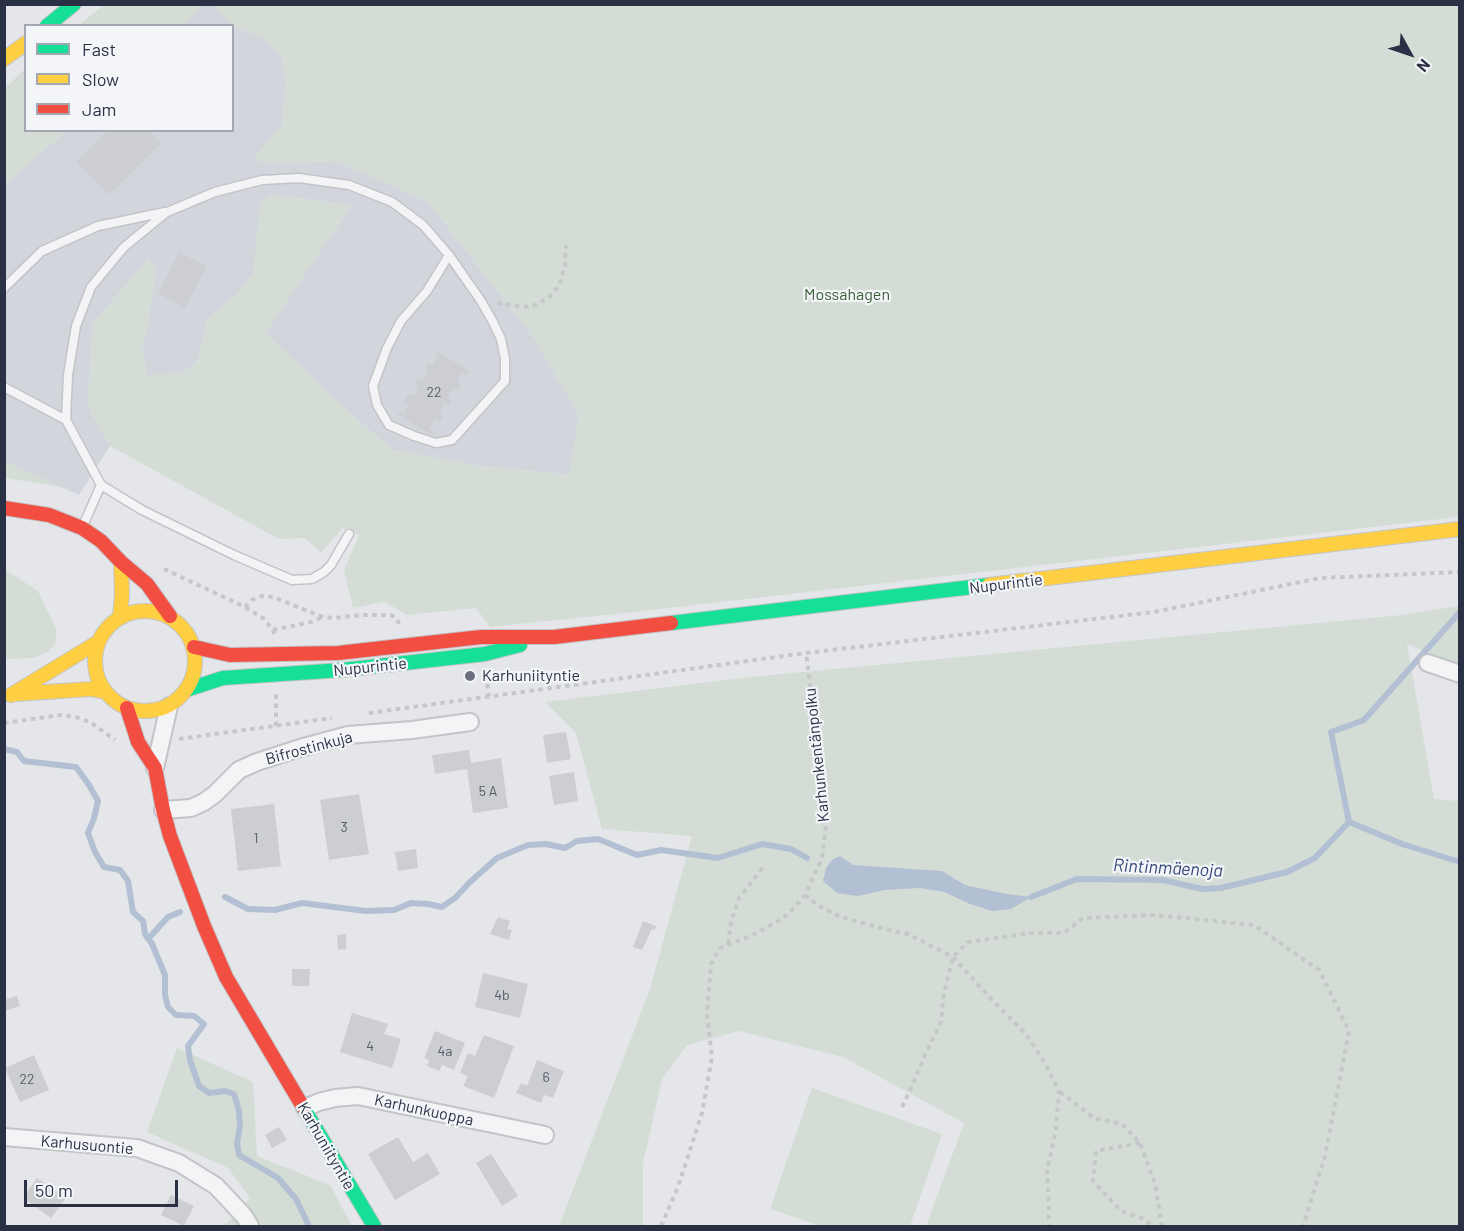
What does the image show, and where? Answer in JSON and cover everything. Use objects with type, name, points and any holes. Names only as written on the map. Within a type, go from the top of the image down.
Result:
[{"type":"main road","points":[[49,24],[74,4]]},
{"type":"main road","points":[[4,59],[24,44]]},
{"type":"main road","points":[[4,508],[49,515],[82,528],[101,541],[147,584],[170,616],[189,634],[196,662],[193,677],[186,690],[169,706],[141,711],[127,708],[105,692],[97,676],[95,659],[98,642],[107,628],[120,617],[136,611],[154,611],[170,616]]},
{"type":"main road","name":"Nupurintie","points":[[194,647],[230,655],[326,653],[481,637],[553,637],[1460,529]]},
{"type":"main road","points":[[120,617],[121,562]]},
{"type":"main road","name":"Nupurintie","points":[[186,690],[223,678],[342,670],[485,654],[553,637]]},
{"type":"main road","points":[[8,695],[98,642]]},
{"type":"main road","points":[[8,695],[91,689],[105,692]]},
{"type":"main road","name":"Karhuniityntie","points":[[127,708],[138,742],[155,768],[170,836],[226,977],[374,1227]]},
{"type":"street","points":[[1428,663],[1460,674]]},
{"type":"street","name":"Karhuniityntie","points":[[155,768],[169,706]]},
{"type":"street","name":"Bifrostinkuja","points":[[163,810],[190,808],[204,802],[239,770],[300,748],[348,735],[412,730],[470,722]]},
{"type":"street","name":"Karhunkuoppa","points":[[305,1108],[336,1098],[358,1096],[545,1135]]},
{"type":"street","name":"Karhusuontie","points":[[4,1137],[137,1148],[179,1163],[216,1186],[244,1216],[250,1227]]},
{"type":"lane","points":[[4,288],[42,251],[98,226],[167,212],[215,192],[262,180],[299,178],[349,185],[392,202],[423,225],[449,255],[481,301],[501,339],[505,359],[505,381],[452,440],[436,443],[389,425],[377,405],[373,386],[387,348],[401,321],[428,291],[449,255]]},
{"type":"lane","points":[[167,212],[124,247],[91,288],[75,326],[68,375],[66,420],[101,485],[153,515],[234,555],[292,580],[312,579],[324,572],[331,565],[349,534]]},
{"type":"lane","points":[[4,387],[66,420]]},
{"type":"lane","points":[[82,528],[101,485]]},
{"type":"path","points":[[481,301],[523,307],[536,305],[549,297],[559,286],[565,266],[566,245]]},
{"type":"path","points":[[159,566],[245,607],[263,618],[273,630],[274,636]]},
{"type":"path","points":[[358,714],[806,653],[1154,612],[1320,578],[1460,572]]},
{"type":"path","points":[[245,607],[252,600],[262,596],[273,597],[323,617],[391,615],[397,619],[400,627]]},
{"type":"path","points":[[273,630],[311,622],[323,617]]},
{"type":"path","name":"Karhunkentänpolku","points":[[661,1227],[678,1187],[702,1113],[712,1057],[707,1014],[711,964],[720,948],[750,936],[782,919],[792,910],[805,895],[822,858],[827,816],[806,653]]},
{"type":"path","points":[[486,674],[489,696]]},
{"type":"path","points":[[276,690],[276,726]]},
{"type":"path","points":[[4,723],[61,715],[76,717],[90,722],[116,741],[138,742]]},
{"type":"path","points":[[162,740],[178,740],[335,718]]},
{"type":"path","points":[[728,945],[731,922],[739,898],[764,866]]},
{"type":"path","points":[[805,895],[842,917],[908,934],[952,957],[1026,1034],[1045,1063],[1059,1092],[1094,1118],[1122,1124],[1140,1143],[1155,1184],[1162,1227]]},
{"type":"path","points":[[902,1107],[942,1022],[944,993],[952,957],[968,942],[1032,933],[1064,933],[1083,918],[1155,915],[1254,925],[1319,970],[1348,1031],[1325,1156],[1303,1227]]},
{"type":"path","points":[[1049,1227],[1047,1171],[1056,1129],[1059,1092]]},
{"type":"path","points":[[1140,1143],[1096,1151],[1092,1181],[1121,1211],[1144,1219],[1152,1227]]},
{"type":"shaded area","points":[[206,4],[214,5],[231,24],[184,24]]},
{"type":"shaded area","points":[[234,27],[261,36],[283,59],[286,86],[282,125],[254,159],[269,164],[336,161],[428,202],[534,338],[579,415],[570,475],[480,466],[392,450],[264,333],[352,205],[272,195],[253,273],[236,296],[208,318],[198,360],[183,373],[147,376],[142,349],[148,325],[149,259],[93,323],[88,407],[110,446],[79,495],[5,462],[4,185],[65,132],[234,132]]},
{"type":"green space","points":[[104,4],[206,5],[184,24],[80,24]]},
{"type":"green space","name":"Mossahagen","points":[[214,5],[1459,5],[1459,517],[490,627],[476,608],[407,615],[385,602],[353,608],[344,570],[359,535],[343,528],[321,553],[305,538],[279,539],[110,446],[88,407],[93,323],[149,259],[156,271],[142,349],[147,375],[183,373],[198,360],[208,318],[236,296],[253,273],[260,203],[272,195],[352,205],[265,333],[339,403],[392,450],[480,466],[569,475],[579,415],[534,338],[428,202],[336,161],[269,164],[254,159],[282,125],[286,86],[283,59],[261,36],[230,24]]},
{"type":"green space","points":[[24,70],[24,132],[65,132],[5,185],[5,88]]},
{"type":"green space","points":[[5,462],[61,487],[5,478]]},
{"type":"green space","points":[[4,569],[38,591],[57,631],[55,644],[48,652],[33,658],[5,659]]},
{"type":"green space","points":[[1459,606],[1459,664],[1407,644],[1434,799],[1459,801],[1459,1226],[926,1226],[964,1123],[843,1057],[739,1031],[687,1045],[662,1079],[643,1163],[643,1226],[559,1226],[650,989],[692,836],[602,829],[576,733],[545,702],[750,677],[1402,615]]},
{"type":"green space","points":[[177,1048],[253,1082],[257,1156],[330,1185],[352,1226],[224,1226],[250,1198],[228,1168],[147,1132]]},
{"type":"green space","points":[[812,1088],[942,1134],[910,1226],[820,1226],[770,1209]]},
{"type":"water","points":[[840,856],[853,865],[942,871],[965,885],[1031,897],[1011,909],[992,911],[944,892],[920,888],[885,890],[857,896],[837,893],[823,881],[826,868],[833,859]]},
{"type":"building","points":[[106,132],[151,132],[161,143],[109,195],[76,162]]},
{"type":"building","points":[[179,252],[207,266],[185,308],[158,294]]},
{"type":"building","points":[[435,350],[470,371],[467,375],[462,372],[457,382],[461,385],[458,391],[454,388],[447,398],[452,401],[449,406],[444,403],[439,413],[443,416],[439,422],[435,419],[429,429],[433,432],[431,435],[397,414],[399,412],[403,414],[409,404],[404,402],[409,393],[414,396],[419,386],[415,384],[418,378],[423,381],[429,370],[425,368],[428,362],[433,365],[438,355],[434,352]]},
{"type":"building","points":[[566,732],[571,759],[547,763],[543,735]]},
{"type":"building","points":[[469,750],[471,763],[501,758],[508,808],[473,813],[467,769],[435,774],[432,755]]},
{"type":"building","points":[[574,772],[578,801],[554,805],[549,776]]},
{"type":"building","points":[[359,794],[369,854],[329,860],[320,800]]},
{"type":"building","points":[[274,804],[281,866],[238,871],[231,809]]},
{"type":"building","points":[[416,849],[418,868],[398,871],[395,852]]},
{"type":"building","points":[[498,917],[510,921],[507,929],[512,930],[509,940],[490,934]]},
{"type":"building","points":[[643,921],[656,926],[655,930],[652,929],[642,950],[633,947]]},
{"type":"building","points":[[346,934],[346,949],[338,950],[337,935]]},
{"type":"building","points":[[292,969],[310,969],[309,986],[292,986]]},
{"type":"building","points":[[483,973],[528,984],[520,1018],[475,1007]]},
{"type":"building","points":[[17,996],[20,1006],[4,1011],[4,1000]]},
{"type":"building","points":[[352,1013],[388,1024],[384,1034],[401,1039],[392,1068],[340,1052]]},
{"type":"building","points":[[435,1031],[465,1043],[454,1070],[442,1065],[439,1071],[427,1066],[429,1060],[424,1058]]},
{"type":"building","points":[[484,1035],[514,1046],[494,1098],[463,1086],[468,1076],[460,1073],[468,1053],[475,1056]]},
{"type":"building","points":[[34,1055],[49,1090],[20,1102],[5,1068]]},
{"type":"building","points":[[537,1060],[564,1071],[553,1098],[544,1095],[541,1103],[516,1093],[521,1083],[527,1086]]},
{"type":"building","points":[[279,1127],[287,1140],[272,1148],[265,1135]]},
{"type":"building","points":[[398,1137],[413,1162],[428,1153],[440,1174],[395,1200],[368,1154]]},
{"type":"building","points":[[491,1154],[518,1196],[502,1206],[476,1163]]},
{"type":"building","points":[[37,1178],[66,1198],[51,1218],[23,1198]]},
{"type":"building","points":[[171,1195],[194,1206],[184,1226],[161,1215]]},
{"type":"waterway","points":[[1349,822],[1331,732],[1364,720],[1460,612]]},
{"type":"waterway","points":[[4,749],[17,752],[24,761],[76,767],[89,785],[98,801],[88,833],[104,867],[120,870],[128,881],[133,912],[143,921],[145,934],[152,944],[165,975],[165,995],[168,1007],[176,1015],[194,1016],[204,1024],[188,1046],[199,1086],[209,1093],[225,1091],[234,1094],[239,1111],[240,1126],[237,1144],[239,1155],[278,1178],[296,1199],[309,1226]]},
{"type":"waterway","name":"Rintinmäenoja","points":[[1349,822],[1402,844],[1460,862]]},
{"type":"waterway","name":"Rintinmäenoja","points":[[1031,897],[1077,879],[1163,880],[1202,889],[1221,888],[1287,872],[1315,858],[1349,822]]},
{"type":"waterway","name":"Rintinmäenoja","points":[[225,897],[248,909],[275,910],[302,903],[366,911],[394,910],[411,903],[442,907],[455,898],[497,858],[528,845],[546,844],[565,848],[577,841],[598,839],[637,855],[661,850],[718,858],[762,844],[791,849],[807,858]]},
{"type":"waterway","name":"Rintinmäenoja","points":[[148,939],[168,917],[180,912]]},
{"type":"traffic: fast","points":[[49,24],[74,4]]},
{"type":"traffic: fast","points":[[671,623],[989,585]]},
{"type":"traffic: fast","points":[[186,690],[223,678],[342,670],[485,654],[520,645]]},
{"type":"traffic: fast","points":[[303,1107],[374,1226]]},
{"type":"traffic: slow","points":[[4,59],[24,44]]},
{"type":"traffic: slow","points":[[989,585],[1460,529]]},
{"type":"traffic: slow","points":[[120,617],[121,562]]},
{"type":"traffic: slow","points":[[145,611],[173,619],[187,633],[195,661],[187,689],[173,703],[145,711],[117,703],[103,689],[95,661],[103,633],[117,619],[145,611]]},
{"type":"traffic: slow","points":[[11,695],[98,642]]},
{"type":"traffic: slow","points":[[15,694],[91,689],[106,692]]},
{"type":"traffic: jam","points":[[4,508],[49,515],[82,528],[101,541],[147,584],[170,616]]},
{"type":"traffic: jam","points":[[194,647],[230,655],[338,653],[481,637],[554,637],[671,623]]},
{"type":"traffic: jam","points":[[127,708],[138,742],[155,768],[170,836],[226,977],[303,1107]]},
{"type":"place","name":"Karhuniityntie","points":[[470,676]]}]
